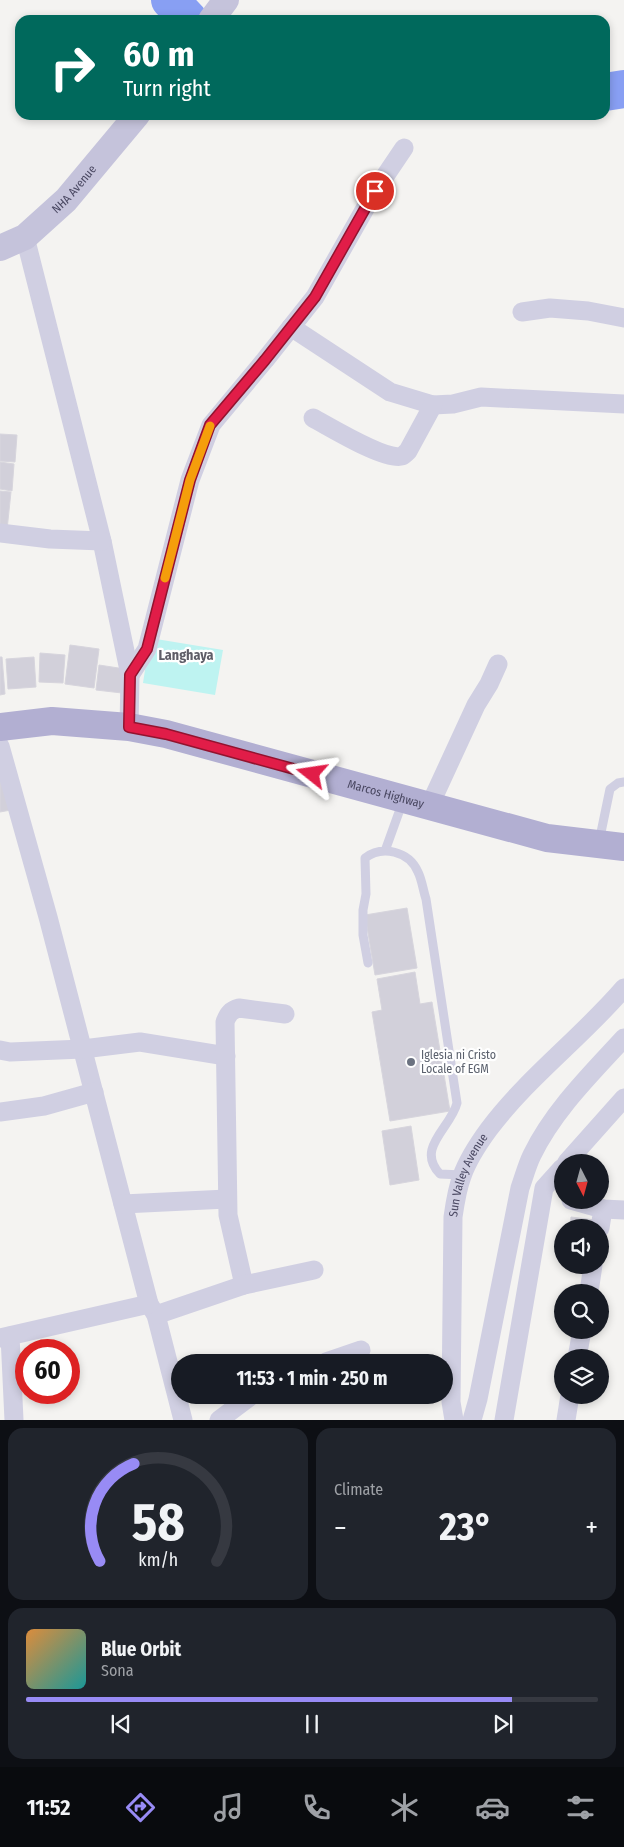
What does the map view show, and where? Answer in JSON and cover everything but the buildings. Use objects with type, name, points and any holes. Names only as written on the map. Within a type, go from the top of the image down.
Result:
[{"type":"main road","name":"Marcos Highway","points":[[0,727],[52,722],[129,727],[175,737],[547,838],[611,846]]},
{"type":"street","points":[[216,15],[226,0]]},
{"type":"street","name":"NHA Avenue","points":[[0,248],[25,238],[66,200],[133,120]]},
{"type":"street","points":[[130,675],[147,649],[190,480],[210,425],[315,297],[375,191],[404,148]]},
{"type":"street","points":[[25,238],[102,541],[130,675],[129,727]]},
{"type":"street","points":[[522,312],[559,309],[588,311],[624,318]]},
{"type":"street","points":[[291,327],[390,392],[433,405],[453,404],[482,397],[624,404]]},
{"type":"street","points":[[313,418],[372,449],[388,455],[402,456],[408,451],[433,405]]},
{"type":"street","points":[[0,533],[50,539],[102,541]]},
{"type":"street","points":[[429,807],[476,705],[489,684],[498,664]]},
{"type":"street","points":[[0,746],[48,917],[123,1204],[183,1420]]},
{"type":"street","name":"Sun Valley Avenue","points":[[454,1420],[451,1402],[453,1217],[456,1195],[462,1175],[471,1156],[498,1117],[525,1086],[624,988]]},
{"type":"street","points":[[244,1285],[229,1222],[227,1198],[225,1022],[233,1010],[239,1008],[285,1014]]},
{"type":"street","points":[[472,1420],[478,1400],[520,1188],[532,1156],[563,1107],[624,1038]]},
{"type":"street","points":[[0,1050],[10,1052],[83,1049],[140,1042],[226,1056]]},
{"type":"street","points":[[0,1112],[44,1106],[94,1092]]},
{"type":"street","points":[[574,1154],[624,1098]]},
{"type":"street","points":[[504,1420],[544,1188],[554,1177]]},
{"type":"street","points":[[544,1188],[554,1192]]},
{"type":"street","points":[[123,1204],[227,1198]]},
{"type":"street","points":[[602,1219],[604,1209],[624,1210]]},
{"type":"street","points":[[14,1420],[5,1337],[152,1309],[244,1285],[314,1270]]},
{"type":"street","points":[[349,1354],[361,1350]]},
{"type":"street","points":[[219,1420],[240,1404]]},
{"type":"street","points":[[566,1420],[569,1404]]},
{"type":"lane","points":[[611,846],[610,789],[618,783],[624,782]]},
{"type":"lane","points":[[386,850],[404,799]]},
{"type":"lane","points":[[368,963],[363,931],[366,894],[365,858],[373,852],[394,851],[413,863],[419,873],[426,899],[456,1102],[455,1112],[433,1145],[431,1158],[434,1168],[440,1174],[462,1175]]},
{"type":"shaded area","points":[[150,638],[223,650],[215,695],[143,683]]},
{"type":"waterway","points":[[170,0],[184,15]]},
{"type":"waterway","points":[[610,91],[624,89]]},
{"type":"slow traffic","points":[[165,578],[190,480],[210,426]]},
{"type":"place","name":"Iglesia ni Cristo Locale of EGM","points":[[411,1062]]},
{"type":"district","name":"Langhaya","points":[[186,655]]},
{"type":"route","points":[[312,774],[166,734],[129,727],[130,675],[147,649],[190,480],[210,425],[315,297],[375,191]]}]
